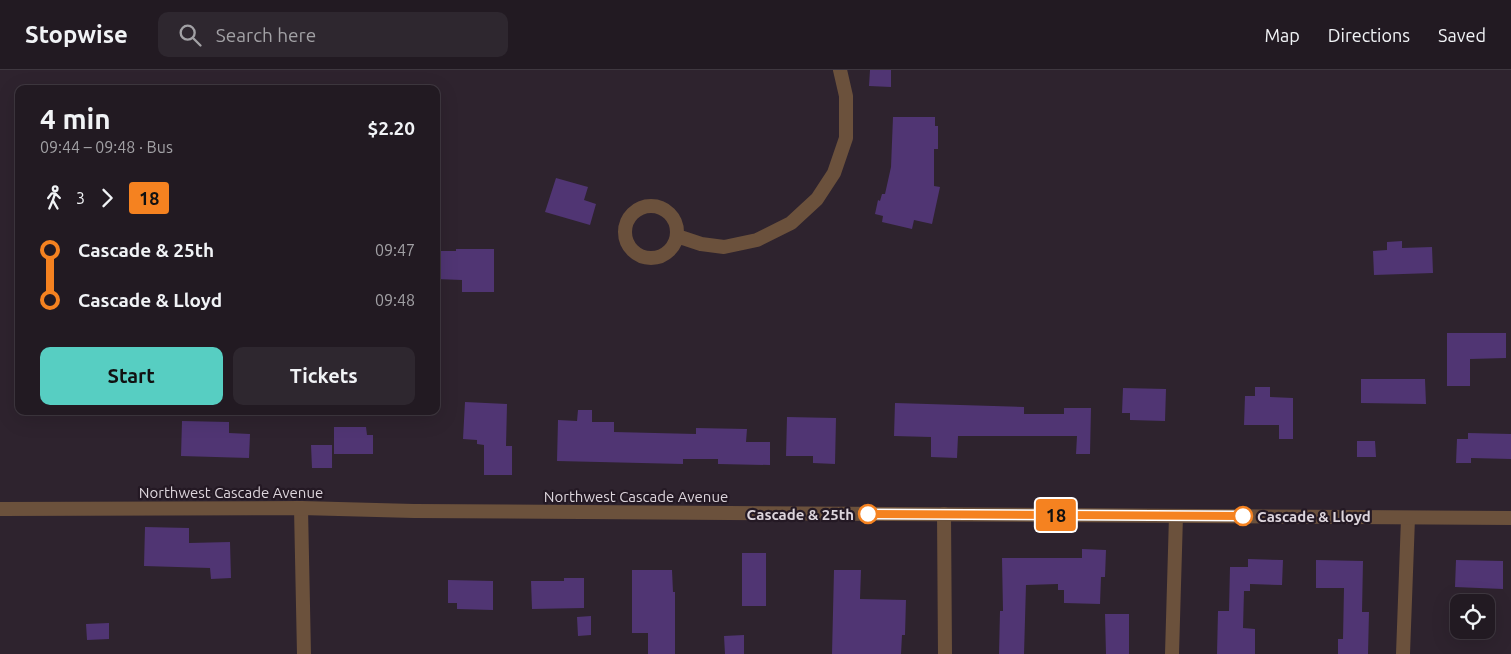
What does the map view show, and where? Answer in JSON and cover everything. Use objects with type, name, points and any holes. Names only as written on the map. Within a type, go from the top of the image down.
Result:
[{"type":"street","points":[[677,236],[701,244],[724,247],[757,240],[791,223],[817,199],[834,173],[846,138],[846,96],[840,70]]},
{"type":"street","points":[[301,508],[304,654]]},
{"type":"street","name":"Northwest Cascade Avenue","points":[[0,509],[301,508],[414,511],[1511,518]]},
{"type":"street","points":[[944,514],[945,654]]},
{"type":"street","points":[[1172,654],[1176,516]]},
{"type":"street","points":[[1403,654],[1408,518]]},
{"type":"building","points":[[870,70],[891,70],[891,87],[869,86]]},
{"type":"building","points":[[893,117],[935,117],[935,126],[938,126],[938,149],[934,149],[934,186],[940,187],[932,224],[914,220],[912,229],[882,222],[883,216],[875,214],[878,200],[880,201],[882,194],[885,194],[891,167]]},
{"type":"building","points":[[556,178],[588,187],[584,200],[596,204],[590,225],[545,212]]},
{"type":"building","points":[[1402,241],[1402,248],[1432,247],[1433,273],[1374,275],[1373,251],[1387,250],[1387,242]]},
{"type":"building","points":[[456,249],[494,249],[494,292],[462,292],[462,280],[440,279],[440,251],[456,251]]},
{"type":"building","points":[[1447,333],[1506,333],[1506,358],[1470,359],[1470,386],[1447,386]]},
{"type":"building","points":[[1361,379],[1425,379],[1426,404],[1361,403]]},
{"type":"building","points":[[1255,387],[1270,387],[1270,397],[1293,398],[1293,439],[1279,439],[1279,425],[1244,425],[1245,396],[1255,396]]},
{"type":"building","points":[[1123,388],[1166,389],[1165,421],[1130,420],[1130,413],[1122,413]]},
{"type":"building","points":[[465,402],[507,404],[506,446],[512,446],[512,475],[484,475],[484,445],[477,444],[477,440],[463,439]]},
{"type":"building","points":[[895,403],[1024,407],[1024,414],[1064,414],[1064,408],[1091,408],[1090,454],[1076,454],[1077,436],[958,436],[957,458],[931,457],[931,437],[894,436]]},
{"type":"building","points":[[578,410],[592,410],[592,422],[614,422],[614,432],[696,434],[696,428],[747,429],[746,442],[770,442],[770,465],[718,464],[718,459],[683,459],[683,464],[557,461],[558,420],[577,421]]},
{"type":"building","points":[[787,417],[836,418],[835,464],[813,463],[813,456],[786,456]]},
{"type":"building","points":[[182,421],[229,422],[229,433],[250,434],[249,458],[181,456]]},
{"type":"building","points":[[334,427],[366,427],[367,435],[373,435],[373,454],[334,454]]},
{"type":"building","points":[[1468,433],[1511,434],[1511,459],[1471,458],[1471,463],[1456,463],[1457,439],[1468,439]]},
{"type":"building","points":[[1357,441],[1375,441],[1376,457],[1357,457]]},
{"type":"building","points":[[311,445],[332,445],[332,468],[312,468]]},
{"type":"building","points":[[145,527],[189,528],[189,543],[230,542],[231,578],[211,579],[210,568],[144,566]]},
{"type":"building","points":[[1082,549],[1106,550],[1105,577],[1101,577],[1100,604],[1064,603],[1064,590],[1058,590],[1058,584],[1026,585],[1024,654],[999,654],[1000,611],[1003,611],[1002,558],[1082,558]]},
{"type":"building","points":[[742,553],[766,553],[766,606],[742,606]]},
{"type":"building","points":[[1248,559],[1283,560],[1282,585],[1250,584],[1250,591],[1244,591],[1243,628],[1255,629],[1255,654],[1217,654],[1218,611],[1229,611],[1230,567],[1248,567]]},
{"type":"building","points":[[1316,560],[1363,561],[1362,612],[1369,612],[1368,654],[1338,654],[1338,639],[1343,639],[1344,588],[1316,588]]},
{"type":"building","points":[[1456,560],[1503,561],[1503,589],[1455,587]]},
{"type":"building","points":[[632,570],[672,570],[673,592],[675,592],[675,654],[648,654],[648,633],[632,633]]},
{"type":"building","points":[[834,570],[861,570],[860,599],[906,600],[905,635],[902,635],[901,654],[832,654]]},
{"type":"building","points":[[564,578],[584,578],[584,608],[532,609],[531,581],[564,581]]},
{"type":"building","points":[[448,580],[493,581],[493,610],[457,609],[457,603],[448,603]]},
{"type":"building","points":[[1105,614],[1129,614],[1129,654],[1106,654]]},
{"type":"building","points":[[591,616],[591,635],[578,636],[577,617]]},
{"type":"building","points":[[109,623],[109,639],[87,640],[86,624]]},
{"type":"building","points":[[744,635],[744,654],[725,654],[724,636]]},
{"type":"bus line","name":"18","points":[[868,514],[1243,516]]},
{"type":"place","name":"Cascade & 25th","points":[[868,514]]},
{"type":"place","name":"Cascade & Lloyd","points":[[1243,516]]}]
